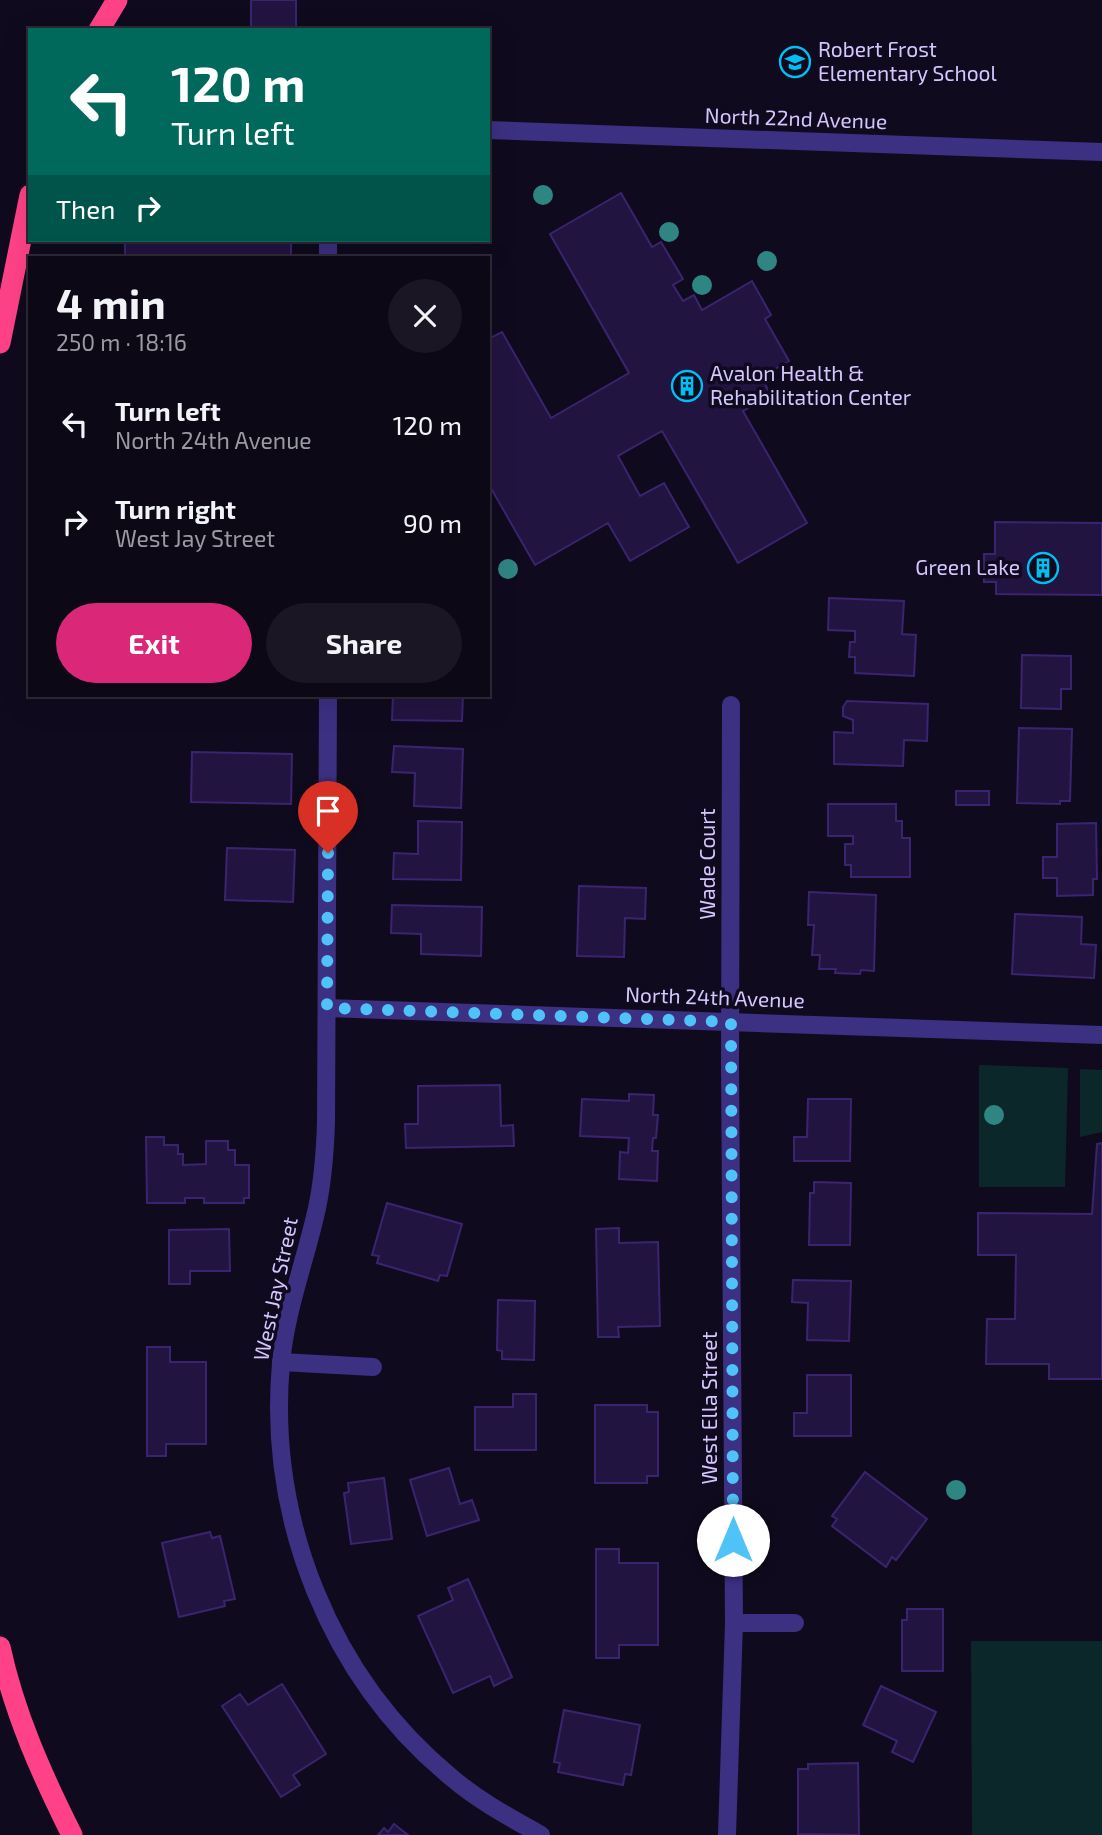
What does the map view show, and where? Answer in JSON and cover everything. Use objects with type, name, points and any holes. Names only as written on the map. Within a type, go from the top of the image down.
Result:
[{"type":"highway","points":[[100,28],[117,0]]},
{"type":"highway","points":[[0,343],[28,205]]},
{"type":"highway","points":[[0,1647],[7,1682],[46,1782],[72,1835]]},
{"type":"street","name":"North 22nd Avenue","points":[[490,130],[1102,152]]},
{"type":"street","name":"West Jay Street","points":[[328,697],[324,1168],[317,1210],[296,1286],[281,1362],[279,1419],[282,1464],[291,1513],[303,1559],[322,1611],[350,1661],[382,1705],[418,1747],[453,1779],[500,1812],[541,1835]]},
{"type":"street","name":"Wade Court","points":[[731,705],[731,1022]]},
{"type":"street","name":"North 24th Avenue","points":[[327,1008],[1102,1035]]},
{"type":"street","name":"West Ella Street","points":[[727,1835],[734,1623],[731,1022]]},
{"type":"street","points":[[281,1362],[373,1367]]},
{"type":"street","points":[[734,1623],[795,1623]]},
{"type":"green space","points":[[979,1065],[1068,1068],[1065,1187],[979,1187]]},
{"type":"green space","points":[[1080,1069],[1102,1070],[1102,1132],[1080,1137]]},
{"type":"green space","points":[[971,1641],[1102,1641],[1102,1835],[972,1835]]},
{"type":"building","points":[[251,0],[296,0],[296,28],[251,28]]},
{"type":"building","name":"Avalon Health & Rehabilitation Center","points":[[621,193],[652,247],[661,242],[683,279],[673,285],[683,301],[694,295],[702,310],[752,281],[771,315],[765,319],[789,361],[761,377],[771,395],[743,411],[807,523],[738,563],[662,431],[618,456],[640,496],[664,483],[689,527],[630,561],[608,523],[535,565],[490,486],[490,338],[502,332],[551,418],[629,373],[550,234]]},
{"type":"building","points":[[125,242],[291,242],[291,256],[125,256]]},
{"type":"building","name":"Green Lake","points":[[995,522],[1102,523],[1102,595],[996,594],[996,582],[984,582],[984,554],[995,554]]},
{"type":"building","points":[[829,598],[904,601],[902,634],[916,635],[914,676],[855,673],[855,657],[849,657],[850,642],[855,642],[855,631],[828,630]]},
{"type":"building","points":[[1022,655],[1071,656],[1071,689],[1061,689],[1061,709],[1021,708]]},
{"type":"building","points":[[393,697],[463,697],[462,721],[392,720]]},
{"type":"building","points":[[847,701],[928,704],[927,741],[904,740],[903,766],[834,764],[834,732],[853,733],[853,720],[843,716],[843,707]]},
{"type":"building","points":[[1019,728],[1072,729],[1070,801],[1060,801],[1060,804],[1017,803]]},
{"type":"building","points":[[394,746],[463,749],[461,808],[414,806],[415,773],[392,772]]},
{"type":"building","points":[[192,752],[292,754],[291,804],[191,802]]},
{"type":"building","points":[[956,791],[989,791],[989,805],[956,805]]},
{"type":"building","points":[[828,804],[896,804],[896,821],[902,821],[902,838],[910,838],[910,877],[851,877],[851,865],[845,865],[845,844],[853,844],[853,836],[828,836]]},
{"type":"building","points":[[418,821],[462,822],[461,880],[393,879],[394,853],[418,854]]},
{"type":"building","points":[[1096,823],[1097,879],[1093,879],[1093,895],[1057,896],[1057,878],[1043,878],[1043,857],[1057,857],[1057,824]]},
{"type":"building","points":[[227,848],[295,850],[293,902],[225,900]]},
{"type":"building","points":[[579,886],[646,888],[645,919],[625,918],[624,957],[577,956]]},
{"type":"building","points":[[809,892],[876,895],[874,971],[861,970],[860,974],[819,969],[820,955],[812,955],[814,925],[808,925]]},
{"type":"building","points":[[392,905],[482,907],[481,956],[421,954],[421,934],[391,933]]},
{"type":"building","points":[[1015,914],[1082,917],[1081,944],[1096,945],[1094,978],[1012,974]]},
{"type":"building","points":[[500,1085],[501,1126],[513,1125],[514,1146],[406,1148],[405,1124],[418,1124],[418,1086]]},
{"type":"building","points":[[629,1094],[654,1095],[653,1115],[658,1115],[652,1151],[658,1151],[657,1181],[619,1179],[620,1152],[628,1153],[629,1138],[580,1136],[582,1099],[629,1101]]},
{"type":"building","points":[[808,1099],[851,1099],[850,1161],[794,1161],[794,1137],[807,1137]]},
{"type":"building","points":[[146,1137],[164,1137],[164,1145],[178,1145],[178,1154],[183,1154],[183,1165],[206,1164],[206,1141],[228,1141],[228,1150],[235,1150],[235,1165],[249,1165],[249,1198],[244,1198],[244,1203],[204,1203],[204,1198],[185,1198],[185,1203],[147,1203]]},
{"type":"building","points":[[1102,1143],[1102,1379],[1049,1379],[1049,1364],[986,1364],[987,1319],[1015,1319],[1016,1255],[978,1255],[978,1213],[1092,1214],[1097,1144]]},
{"type":"building","points":[[814,1182],[851,1183],[850,1245],[809,1245],[810,1193],[814,1193]]},
{"type":"building","points":[[387,1203],[462,1224],[447,1276],[440,1275],[438,1281],[377,1263],[379,1256],[372,1255]]},
{"type":"building","points":[[619,1228],[619,1243],[658,1242],[660,1326],[618,1327],[619,1337],[598,1337],[596,1229]]},
{"type":"building","points":[[229,1229],[230,1271],[190,1271],[190,1284],[169,1284],[169,1230]]},
{"type":"building","points":[[793,1280],[851,1281],[849,1341],[807,1340],[808,1303],[792,1302]]},
{"type":"building","points":[[498,1300],[535,1301],[534,1360],[502,1359],[502,1351],[497,1350]]},
{"type":"building","points":[[147,1347],[170,1347],[170,1362],[206,1362],[206,1444],[166,1444],[166,1456],[147,1456]]},
{"type":"building","points":[[807,1375],[851,1375],[851,1436],[794,1436],[794,1413],[807,1413]]},
{"type":"building","points":[[513,1394],[536,1394],[536,1450],[475,1450],[475,1407],[513,1407]]},
{"type":"building","points":[[595,1405],[647,1405],[647,1412],[658,1412],[658,1476],[647,1476],[647,1483],[595,1483]]},
{"type":"building","points":[[449,1468],[460,1504],[472,1500],[479,1520],[427,1536],[410,1480]]},
{"type":"building","points":[[865,1472],[927,1519],[896,1560],[892,1557],[886,1567],[832,1526],[837,1519],[832,1516]]},
{"type":"building","points":[[384,1478],[392,1539],[351,1544],[344,1493],[349,1492],[348,1483]]},
{"type":"building","points":[[210,1532],[212,1538],[220,1536],[235,1599],[224,1601],[225,1606],[179,1617],[162,1543]]},
{"type":"building","points":[[596,1549],[619,1549],[619,1563],[658,1563],[658,1645],[619,1645],[619,1658],[596,1658]]},
{"type":"building","points":[[468,1579],[512,1677],[494,1686],[490,1676],[453,1693],[418,1616],[453,1600],[448,1588]]},
{"type":"building","points":[[907,1609],[943,1609],[943,1671],[902,1671],[902,1620],[907,1620]]},
{"type":"building","points":[[282,1684],[326,1754],[293,1775],[300,1785],[281,1797],[222,1706],[240,1694],[248,1705]]},
{"type":"building","points":[[881,1686],[936,1712],[913,1762],[892,1752],[897,1741],[863,1725]]},
{"type":"building","points":[[564,1710],[640,1725],[631,1775],[625,1774],[623,1785],[558,1772],[560,1763],[554,1762]]},
{"type":"building","points":[[858,1763],[859,1835],[798,1834],[798,1769],[808,1769],[808,1764]]},
{"type":"building","points":[[394,1824],[408,1835],[378,1835],[384,1828],[388,1832]]},
{"type":"place","name":"Robert Frost Elementary School","points":[[795,62]]},
{"type":"place","name":"Avalon Health & Rehabilitation Center","points":[[687,386]]},
{"type":"place","name":"Green Lake","points":[[1043,568]]},
{"type":"route","points":[[328,853],[327,1008],[731,1022],[733,1540]]}]
